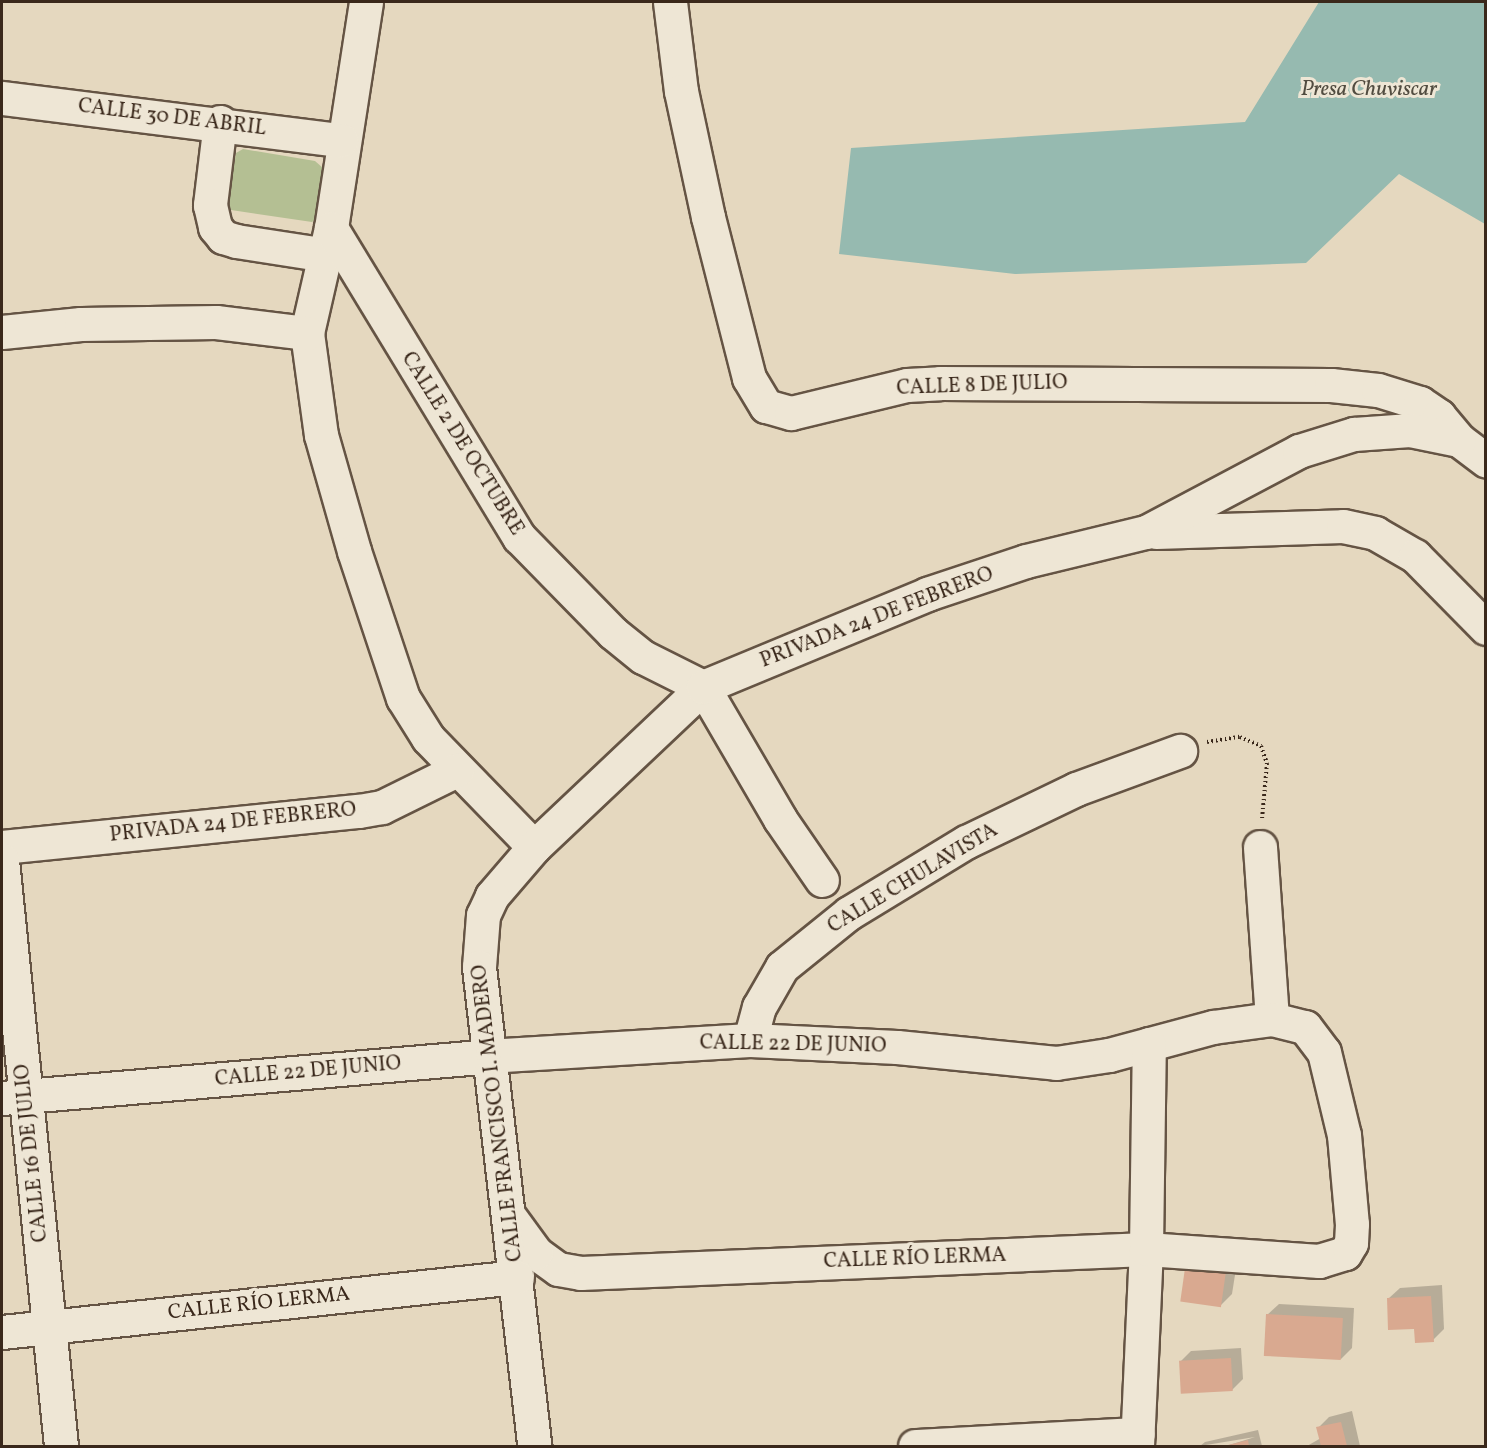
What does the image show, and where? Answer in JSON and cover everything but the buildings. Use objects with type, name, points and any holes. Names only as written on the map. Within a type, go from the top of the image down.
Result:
[{"type":"street","points":[[366,2],[341,140],[328,242],[307,333],[321,435],[354,551],[403,698],[428,738],[534,847]]},
{"type":"street","name":"CALLE 8 DE JULIO","points":[[670,2],[681,91],[708,217],[749,378],[766,406],[791,413],[907,385],[940,383],[1331,385],[1378,390],[1420,403],[1439,416],[1459,440]]},
{"type":"street","name":"CALLE 30 DE ABRIL","points":[[2,98],[220,122],[341,140]]},
{"type":"street","points":[[220,122],[210,205],[215,227],[223,237],[236,241],[328,242]]},
{"type":"street","name":"CALLE 2 DE OCTUBRE","points":[[328,242],[519,537],[613,633],[643,657],[703,687]]},
{"type":"street","points":[[2,332],[81,324],[216,322],[307,333]]},
{"type":"street","name":"PRIVADA 24 DE FEBRERO","points":[[703,687],[927,594],[1026,561],[1146,532],[1299,451],[1354,434],[1410,430],[1459,440]]},
{"type":"street","points":[[1459,440],[1485,460]]},
{"type":"street","points":[[1146,532],[1343,526],[1375,533],[1415,556],[1485,628]]},
{"type":"street","points":[[703,687],[780,819],[822,880]]},
{"type":"street","name":"CALLE FRANCISCO I. MADERO","points":[[534,1446],[517,1277],[487,1056],[479,967],[483,915],[492,896],[534,847],[703,687]]},
{"type":"street","name":"CALLE CHULAVISTA","points":[[750,1040],[759,1007],[782,967],[849,914],[966,842],[1076,789],[1180,751]]},
{"type":"street","name":"PRIVADA 24 DE FEBRERO","points":[[2,847],[359,811],[382,807],[457,770]]},
{"type":"street","points":[[1260,847],[1272,1018]]},
{"type":"street","name":"CALLE 16 DE JULIO","points":[[2,860],[14,1097],[49,1326],[62,1446]]},
{"type":"street","name":"CALLE 22 DE JUNIO","points":[[14,1097],[487,1056],[750,1040],[897,1047],[1056,1063],[1149,1044],[1193,1031],[1272,1018],[1305,1027],[1324,1052],[1344,1135],[1352,1224],[1351,1243],[1345,1253]]},
{"type":"street","points":[[915,1446],[1138,1440],[1146,1249],[1149,1044]]},
{"type":"street","name":"CALLE RÍO LERMA","points":[[509,1216],[536,1253],[558,1269],[581,1273],[1146,1249],[1289,1261],[1332,1260],[1345,1253]]},
{"type":"street","name":"CALLE RÍO LERMA","points":[[2,1332],[517,1277]]},
{"type":"path","points":[[1180,751],[1240,737],[1261,746],[1267,763],[1260,847]]},
{"type":"green space","points":[[243,149],[315,161],[323,168],[318,217],[312,222],[231,210],[227,204],[236,153]]},
{"type":"water","name":"Presa Chuviscar","points":[[1319,2],[1485,2],[1485,224],[1399,174],[1306,263],[1015,274],[839,254],[851,148],[1245,122]]}]
